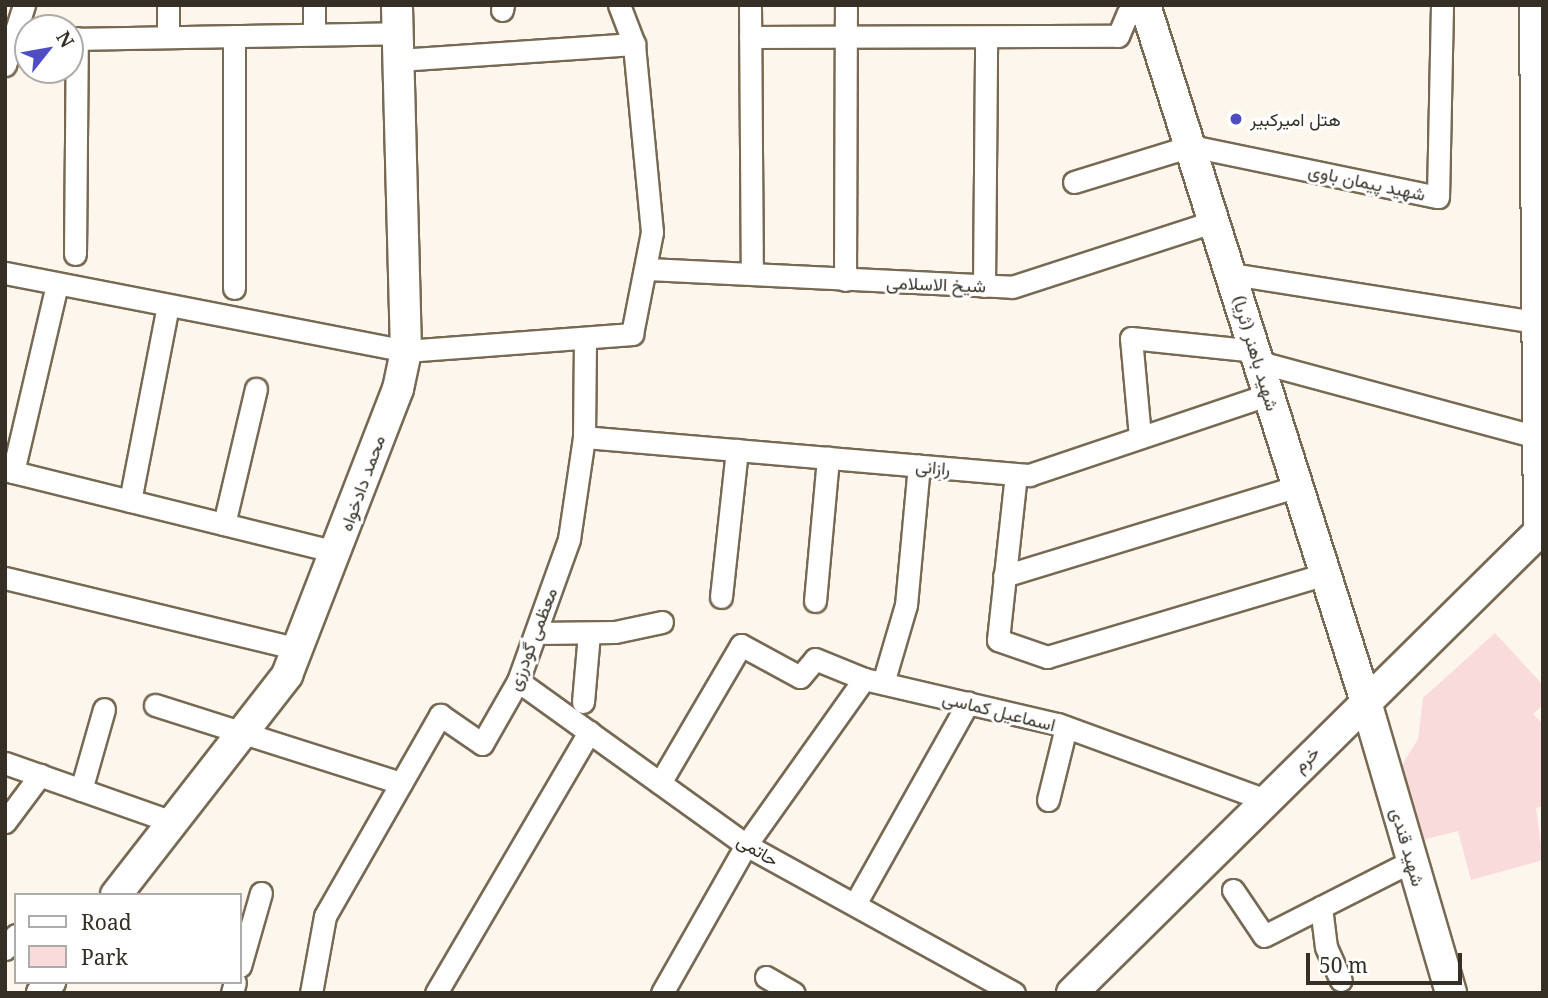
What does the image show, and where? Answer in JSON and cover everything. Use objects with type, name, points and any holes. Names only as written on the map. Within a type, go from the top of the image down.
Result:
[{"type":"street","points":[[168,5],[168,37]]},
{"type":"street","points":[[314,5],[314,34]]},
{"type":"street","points":[[5,273],[406,351],[632,334],[648,268],[652,232],[634,44],[619,5]]},
{"type":"street","points":[[750,5],[752,274]]},
{"type":"street","points":[[845,280],[846,5]]},
{"type":"street","name":"شهید پیمان باوی","points":[[1191,146],[1438,197],[1443,5]]},
{"type":"street","points":[[1530,5],[1534,436],[1539,532]]},
{"type":"street","points":[[750,37],[845,41],[1118,36],[1128,13],[1146,7]]},
{"type":"street","name":"شهید باهنر (ثریا)","points":[[1146,7],[1366,702]]},
{"type":"street","points":[[84,38],[398,33],[634,44]]},
{"type":"street","name":"محمد دادخواه","points":[[118,893],[247,729],[298,649],[336,552],[406,351],[398,33]]},
{"type":"street","points":[[234,36],[234,288]]},
{"type":"street","points":[[984,286],[986,39]]},
{"type":"street","points":[[74,84],[75,254]]},
{"type":"street","points":[[1074,182],[1191,146]]},
{"type":"street","name":"شیخ الاسلامی","points":[[648,268],[1012,287],[1215,221]]},
{"type":"street","points":[[1232,275],[1534,322]]},
{"type":"street","points":[[57,284],[9,471],[336,552]]},
{"type":"street","points":[[130,501],[168,306]]},
{"type":"street","name":"معظمی گودرزی","points":[[310,993],[325,915],[440,715],[482,744],[518,681],[569,539],[584,437],[585,338]]},
{"type":"street","points":[[1140,437],[1131,338],[1257,357],[1534,436]]},
{"type":"street","points":[[224,524],[256,389]]},
{"type":"street","name":"رازانی","points":[[584,437],[1016,474],[1140,437],[1269,394]]},
{"type":"street","points":[[721,597],[737,450]]},
{"type":"street","points":[[815,601],[828,458]]},
{"type":"street","points":[[662,993],[746,845],[874,681],[906,605],[919,466]]},
{"type":"street","points":[[1016,474],[998,640],[1047,657],[1326,574]]},
{"type":"street","points":[[1004,576],[1298,486]]},
{"type":"street","name":"خرم","points":[[1072,993],[1539,532]]},
{"type":"street","points":[[5,578],[298,649]]},
{"type":"street","points":[[536,633],[589,634],[662,622]]},
{"type":"street","points":[[583,702],[589,634]]},
{"type":"street","name":"اسماعیل کماسی","points":[[660,783],[741,645],[800,677],[815,659],[874,681],[1066,727],[1266,800]]},
{"type":"street","name":"حاتمی","points":[[518,681],[746,845],[1014,993]]},
{"type":"street","name":"شهید قندی","points":[[1366,702],[1451,993]]},
{"type":"street","points":[[855,904],[968,703]]},
{"type":"street","points":[[155,705],[247,729],[401,783]]},
{"type":"street","points":[[81,790],[104,709]]},
{"type":"street","points":[[1048,800],[1066,727]]},
{"type":"street","points":[[436,993],[589,732]]},
{"type":"street","points":[[5,763],[173,822]]},
{"type":"street","points":[[5,822],[40,775]]},
{"type":"street","points":[[1233,890],[1264,936],[1412,860]]},
{"type":"street","points":[[242,959],[261,893]]},
{"type":"street","points":[[1321,907],[1326,947],[1341,980]]},
{"type":"street","points":[[766,977],[794,993]]},
{"type":"green space","points":[[1495,633],[1543,685],[1543,705],[1533,714],[1543,724],[1543,806],[1536,808],[1543,860],[1471,880],[1458,831],[1422,840],[1402,765],[1418,739],[1423,698]]},
{"type":"place","name":"هتل امیرکبیر","points":[[1236,119]]}]
